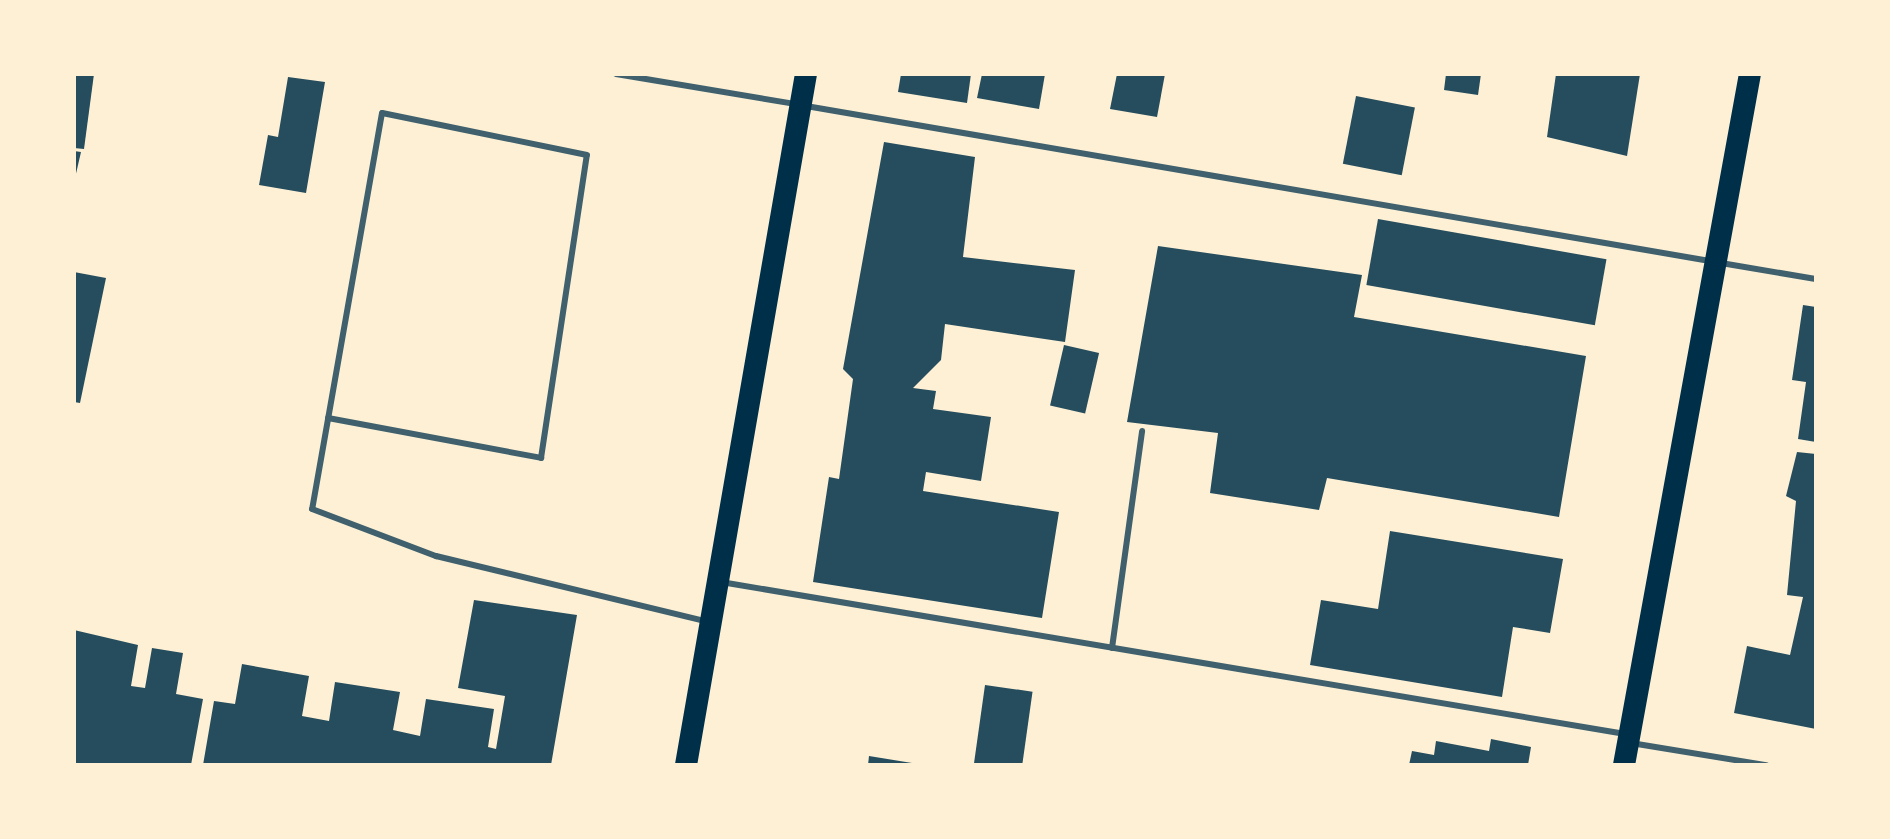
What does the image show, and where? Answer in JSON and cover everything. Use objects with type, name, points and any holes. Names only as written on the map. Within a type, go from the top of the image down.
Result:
[{"type":"highway","points":[[686,765],[806,74]]},
{"type":"highway","points":[[1624,765],[1750,74]]},
{"type":"lane","points":[[616,74],[1816,279]]},
{"type":"lane","points":[[328,418],[541,458],[587,155],[382,113],[328,418],[312,509],[436,556],[712,623]]},
{"type":"lane","points":[[1112,648],[1142,431]]},
{"type":"lane","points":[[720,582],[1112,648],[1766,765]]},
{"type":"building","points":[[74,74],[94,74],[84,149],[74,148]]},
{"type":"building","points":[[901,74],[971,74],[967,103],[898,92]]},
{"type":"building","points":[[982,74],[1045,74],[1039,109],[977,98]]},
{"type":"building","points":[[1117,74],[1165,74],[1157,117],[1110,109]]},
{"type":"building","points":[[1446,74],[1481,74],[1478,95],[1444,90]]},
{"type":"building","points":[[1556,74],[1640,74],[1627,156],[1547,137]]},
{"type":"building","points":[[288,77],[325,82],[306,193],[259,185],[268,135],[278,137]]},
{"type":"building","points":[[1356,96],[1415,107],[1402,175],[1343,164]]},
{"type":"building","points":[[884,142],[975,157],[963,257],[1075,270],[1065,342],[945,324],[941,360],[913,388],[936,391],[933,409],[991,417],[981,481],[926,472],[923,491],[1059,512],[1042,618],[813,582],[829,477],[839,479],[853,379],[843,369]]},
{"type":"building","points":[[74,151],[81,152],[75,178],[74,178]]},
{"type":"building","points":[[1378,219],[1606,259],[1595,325],[1366,285]]},
{"type":"building","points":[[1158,246],[1362,275],[1354,317],[1586,356],[1559,517],[1327,478],[1319,510],[1210,493],[1218,433],[1127,422]]},
{"type":"building","points":[[74,272],[106,278],[80,403],[74,402]]},
{"type":"building","points":[[1803,305],[1816,307],[1816,442],[1798,439],[1806,382],[1792,380]]},
{"type":"building","points":[[1064,345],[1099,353],[1085,414],[1050,405]]},
{"type":"building","points":[[1797,452],[1816,454],[1816,729],[1734,713],[1747,646],[1790,655],[1803,597],[1787,595],[1796,501],[1786,496]]},
{"type":"building","points":[[1390,531],[1563,559],[1550,633],[1513,627],[1502,697],[1310,665],[1321,600],[1378,609]]},
{"type":"building","points":[[474,600],[577,615],[551,765],[203,765],[214,701],[235,704],[242,664],[309,676],[302,716],[329,721],[335,682],[400,692],[393,730],[420,736],[426,699],[494,709],[488,747],[496,749],[505,696],[458,688]]},
{"type":"building","points":[[74,630],[138,645],[131,686],[145,688],[152,648],[183,653],[176,694],[203,699],[191,765],[74,765]]},
{"type":"building","points":[[985,685],[1033,692],[1022,765],[974,765]]},
{"type":"building","points":[[1491,739],[1531,747],[1528,765],[1409,765],[1412,751],[1434,755],[1436,741],[1489,751]]},
{"type":"building","points":[[869,756],[912,763],[912,765],[868,765]]}]
